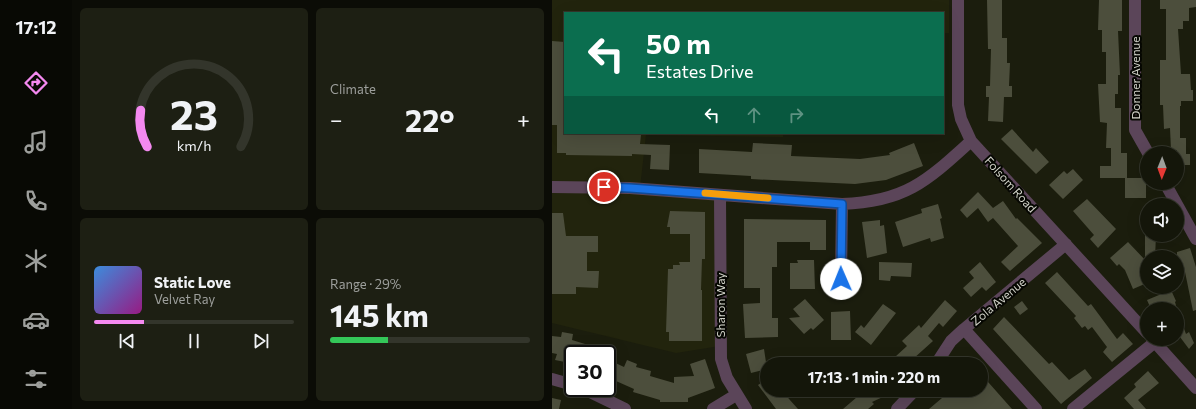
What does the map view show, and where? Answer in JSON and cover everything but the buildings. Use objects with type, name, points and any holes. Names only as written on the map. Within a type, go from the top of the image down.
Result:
[{"type":"street","name":"Folsom Road","points":[[958,0],[958,105],[961,118],[972,141],[1140,326]]},
{"type":"street","name":"Donner Avenue","points":[[1136,0],[1135,130],[1144,146]]},
{"type":"street","points":[[552,187],[630,188],[842,204],[870,202],[899,195],[914,188],[935,174],[972,141]]},
{"type":"street","points":[[1169,190],[1196,239]]},
{"type":"street","name":"Sharon Way","points":[[720,195],[721,359],[727,378],[736,395],[746,409]]},
{"type":"street","points":[[841,279],[842,204]]},
{"type":"street","name":"Zola Avenue","points":[[941,357],[951,341],[964,329],[1066,244]]},
{"type":"street","points":[[964,329],[1036,409]]},
{"type":"street","points":[[1073,409],[1142,346]]},
{"type":"street","name":"Folsom Road","points":[[1158,346],[1196,388]]},
{"type":"street","points":[[552,379],[564,382]]},
{"type":"street","points":[[713,409],[736,395]]},
{"type":"street","points":[[600,397],[625,409]]},
{"type":"street","points":[[897,409],[909,397]]},
{"type":"shaded area","points":[[552,0],[949,0],[949,33],[944,33],[944,12],[564,12],[564,134],[783,134],[783,137],[646,135],[640,188],[720,195],[720,346],[676,353],[552,323]]},
{"type":"slow traffic","points":[[705,193],[768,198]]},
{"type":"route","points":[[604,187],[842,204],[840,237],[841,279]]}]
